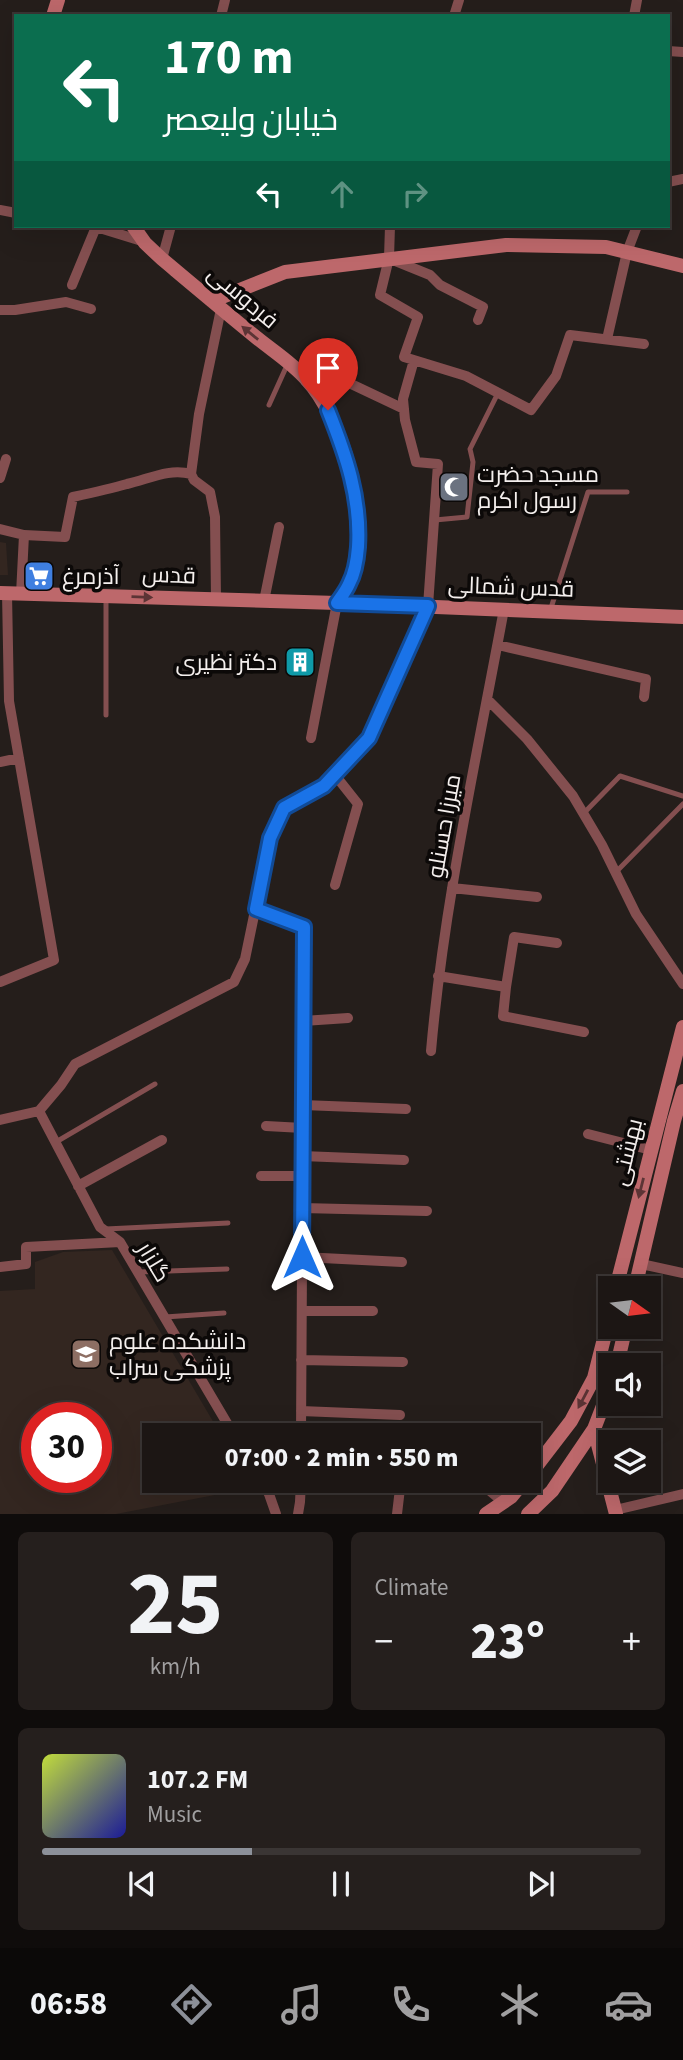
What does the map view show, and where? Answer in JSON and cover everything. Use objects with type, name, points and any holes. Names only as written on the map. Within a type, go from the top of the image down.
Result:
[{"type":"street","points":[[72,285],[93,228]]},
{"type":"street","points":[[100,228],[145,243]]},
{"type":"street","name":"فردوسی","points":[[134,228],[162,259],[307,379],[328,410],[342,446],[357,501],[359,527],[356,562],[350,583],[337,603]]},
{"type":"street","points":[[162,259],[170,228]]},
{"type":"street","points":[[390,228],[389,258],[380,295],[418,317],[404,357],[466,376],[531,410],[556,376],[570,335],[644,344]]},
{"type":"street","points":[[607,339],[627,252],[636,228]]},
{"type":"street","points":[[216,599],[215,517],[210,492],[194,480],[191,474],[216,305],[285,272],[506,245],[606,247],[683,266]]},
{"type":"street","points":[[389,258],[430,275],[440,285],[483,307],[478,320]]},
{"type":"street","points":[[0,310],[66,302],[91,309]]},
{"type":"street","points":[[0,1120],[39,1111],[75,1064],[234,982],[245,959],[270,838],[284,808],[324,786],[369,738],[428,606],[438,464],[416,462],[403,399],[414,360]]},
{"type":"street","points":[[307,379],[330,374],[404,409]]},
{"type":"street","points":[[0,478],[6,459]]},
{"type":"street","points":[[0,529],[24,535],[65,537],[73,497],[153,476],[180,471],[191,474]]},
{"type":"street","points":[[264,601],[279,527]]},
{"type":"street","points":[[0,982],[54,960],[9,701],[9,593],[24,535]]},
{"type":"street","name":"قدس","points":[[9,593],[337,603]]},
{"type":"street","points":[[311,738],[337,603]]},
{"type":"street","name":"قدس شمالی","points":[[337,603],[683,617]]},
{"type":"street","name":"میرزا حسنلو","points":[[431,1051],[438,976],[452,888],[504,609]]},
{"type":"street","points":[[498,645],[646,679],[644,697]]},
{"type":"street","points":[[487,699],[527,739],[573,796],[636,914],[683,984]]},
{"type":"street","points":[[0,762],[19,758]]},
{"type":"street","points":[[335,775],[358,804],[335,885]]},
{"type":"street","points":[[452,888],[537,897]]},
{"type":"street","points":[[256,909],[304,927],[301,1423]]},
{"type":"street","points":[[557,943],[514,937],[503,1016],[584,1032]]},
{"type":"street","points":[[438,976],[506,987]]},
{"type":"street","points":[[303,1021],[348,1018]]},
{"type":"street","name":"بهشتی","points":[[620,1276],[683,1027]]},
{"type":"street","points":[[664,1096],[682,1097]]},
{"type":"street","name":"بهشتی","points":[[638,1276],[682,1097]]},
{"type":"street","points":[[303,1105],[406,1109]]},
{"type":"street","name":"گلزار","points":[[39,1111],[103,1229],[120,1242],[227,1423]]},
{"type":"street","points":[[266,1126],[303,1128]]},
{"type":"street","points":[[587,1134],[651,1150]]},
{"type":"street","points":[[78,1185],[162,1140]]},
{"type":"street","points":[[302,1156],[404,1160]]},
{"type":"street","points":[[261,1176],[302,1176]]},
{"type":"street","points":[[302,1208],[427,1211]]},
{"type":"street","points":[[0,1266],[26,1264],[26,1247],[120,1242]]},
{"type":"street","points":[[302,1257],[402,1262]]},
{"type":"street","points":[[641,1264],[683,1273]]},
{"type":"street","points":[[302,1311],[373,1311]]},
{"type":"street","points":[[541,1461],[571,1421],[594,1378],[604,1339]]},
{"type":"street","points":[[301,1360],[403,1362]]},
{"type":"street","points":[[301,1411],[400,1415]]},
{"type":"street","points":[[528,1514],[552,1491],[594,1429],[599,1416]]},
{"type":"street","points":[[594,1429],[615,1512],[683,1494]]},
{"type":"street","points":[[269,1493],[276,1514]]},
{"type":"street","points":[[298,1514],[300,1493]]},
{"type":"street","points":[[397,1514],[399,1493]]},
{"type":"street","points":[[492,1493],[503,1502]]},
{"type":"street","points":[[486,1514],[515,1493]]},
{"type":"lane","points":[[269,405],[288,363]]},
{"type":"lane","points":[[435,520],[467,517],[473,462],[470,449],[498,393]]},
{"type":"lane","points":[[551,611],[588,492],[626,492]]},
{"type":"lane","points":[[106,596],[106,715]]},
{"type":"lane","points":[[583,814],[620,776],[683,796]]},
{"type":"lane","points":[[615,873],[683,804]]},
{"type":"lane","points":[[56,1142],[155,1084]]},
{"type":"lane","points":[[103,1229],[228,1223]]},
{"type":"lane","points":[[138,1272],[227,1269]]},
{"type":"lane","points":[[164,1317],[224,1313]]},
{"type":"shaded area","points":[[0,542],[6,543],[8,575],[0,575]]},
{"type":"shaded area","name":"دانشکده علوم پزشکی سراب","points":[[112,1250],[214,1423],[142,1423],[142,1493],[225,1493],[116,1514],[0,1514],[0,1291],[35,1289],[35,1262],[63,1252]]},
{"type":"place","name":"مسجد حضرت رسول اکرم","points":[[454,487]]},
{"type":"place","name":"آذرمرغ","points":[[39,576]]},
{"type":"place","name":"دکتر نظیری","points":[[300,662]]},
{"type":"place","name":"دانشکده علوم پزشکی سراب","points":[[86,1354]]},
{"type":"route","points":[[302,1257],[304,927],[256,909],[270,838],[284,808],[324,786],[369,738],[428,606],[337,603],[350,583],[356,562],[359,527],[350,470],[328,410]]}]
